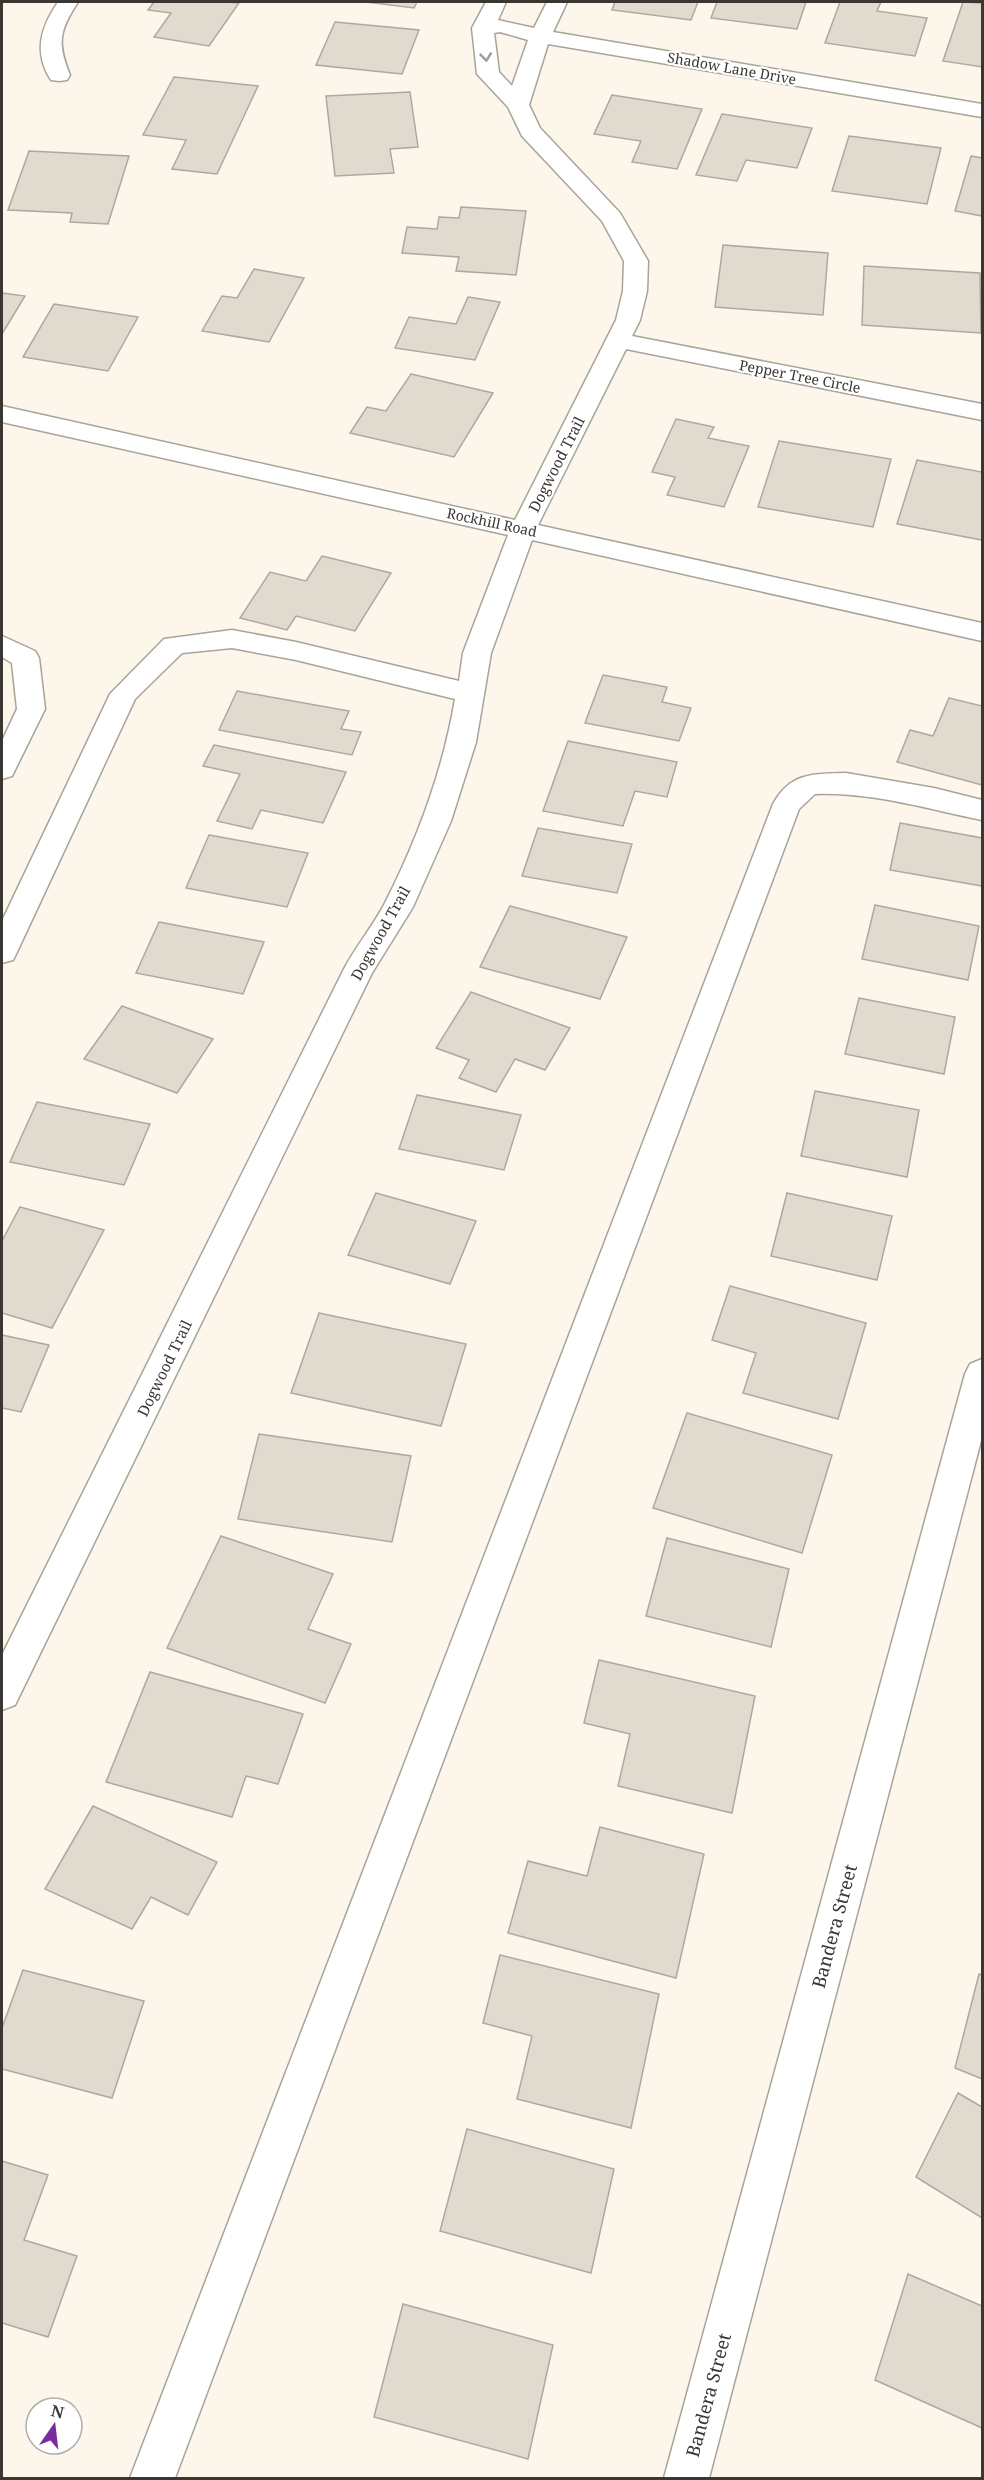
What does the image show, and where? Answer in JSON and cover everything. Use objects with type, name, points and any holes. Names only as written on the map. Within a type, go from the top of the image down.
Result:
[{"type":"street","points":[[59,75],[49,50],[49,40],[57,17],[68,2]]},
{"type":"street","points":[[483,28],[496,2]]},
{"type":"street","points":[[518,105],[522,82],[539,36],[556,2]]},
{"type":"street","name":"Shadow Lane Drive","points":[[483,28],[500,26],[539,36],[982,111]]},
{"type":"street","name":"Dogwood Trail","points":[[2,1693],[359,969],[398,907],[437,821],[462,742],[477,653],[523,529],[628,320],[635,291],[636,261],[612,218],[530,131],[518,105],[488,75],[483,28]]},
{"type":"street","name":"Pepper Tree Circle","points":[[618,340],[982,412]]},
{"type":"street","name":"Rockhill Road","points":[[2,414],[982,632]]},
{"type":"street","points":[[2,952],[124,694],[174,645],[232,639],[296,651],[470,693]]},
{"type":"street","points":[[2,645],[25,658],[32,709],[2,767]]},
{"type":"street","points":[[152,2478],[787,804],[808,784],[846,783],[934,798],[982,810]]},
{"type":"street","name":"Bandera Street","points":[[686,2478],[982,1374]]},
{"type":"building","points":[[154,2],[239,3],[209,46],[154,37],[171,13],[148,10]]},
{"type":"building","points":[[366,2],[417,2],[414,8]]},
{"type":"building","points":[[615,2],[698,2],[691,20],[612,10]]},
{"type":"building","points":[[717,2],[806,2],[797,29],[711,18]]},
{"type":"building","points":[[840,2],[881,2],[877,11],[927,18],[915,56],[825,43]]},
{"type":"building","points":[[963,2],[982,3],[982,67],[943,61]]},
{"type":"building","points":[[335,22],[419,30],[402,74],[316,65]]},
{"type":"building","points":[[174,77],[258,86],[217,174],[172,169],[186,140],[143,135]]},
{"type":"building","points":[[410,92],[418,147],[390,149],[394,173],[335,176],[326,96]]},
{"type":"building","points":[[612,95],[702,109],[677,169],[632,162],[641,141],[594,134]]},
{"type":"building","points":[[722,114],[812,128],[797,168],[746,160],[737,181],[696,175]]},
{"type":"building","points":[[849,136],[941,148],[927,204],[832,191]]},
{"type":"building","points":[[29,151],[129,156],[108,224],[70,222],[72,213],[8,210]]},
{"type":"building","points":[[971,156],[982,158],[982,216],[955,211]]},
{"type":"building","points":[[461,207],[526,211],[516,275],[456,271],[459,257],[402,253],[407,227],[437,229],[439,217],[459,218]]},
{"type":"building","points":[[723,245],[828,253],[823,315],[715,307]]},
{"type":"building","points":[[864,266],[980,273],[981,333],[862,325]]},
{"type":"building","points":[[254,269],[304,278],[269,342],[202,331],[222,296],[237,298]]},
{"type":"building","points":[[2,293],[25,296],[2,334]]},
{"type":"building","points":[[468,297],[500,302],[475,360],[395,348],[409,317],[456,324]]},
{"type":"building","points":[[54,304],[138,317],[108,371],[23,357]]},
{"type":"building","points":[[411,374],[493,393],[454,457],[350,433],[367,407],[386,411]]},
{"type":"building","points":[[676,419],[714,427],[708,438],[749,446],[724,507],[667,495],[675,477],[652,472]]},
{"type":"building","points":[[779,441],[891,459],[873,527],[758,507]]},
{"type":"building","points":[[917,460],[982,472],[982,540],[897,524]]},
{"type":"building","points":[[322,556],[391,573],[355,631],[296,616],[287,630],[240,618],[270,572],[306,581]]},
{"type":"building","points":[[603,675],[667,687],[662,702],[691,708],[679,741],[585,723]]},
{"type":"building","points":[[237,691],[349,711],[341,729],[361,732],[352,755],[219,730]]},
{"type":"building","points":[[949,698],[982,706],[982,785],[897,762],[910,730],[933,736]]},
{"type":"building","points":[[568,741],[677,762],[667,797],[635,791],[623,826],[543,811]]},
{"type":"building","points":[[214,745],[346,772],[323,823],[261,810],[252,829],[217,821],[240,774],[203,766]]},
{"type":"building","points":[[900,823],[982,838],[982,886],[890,870]]},
{"type":"building","points":[[538,828],[632,844],[617,893],[522,876]]},
{"type":"building","points":[[209,835],[308,853],[287,907],[186,888]]},
{"type":"building","points":[[875,905],[979,926],[968,980],[862,959]]},
{"type":"building","points":[[510,906],[627,937],[600,999],[480,967]]},
{"type":"building","points":[[159,922],[264,942],[243,994],[136,973]]},
{"type":"building","points":[[471,992],[570,1028],[545,1070],[515,1059],[496,1092],[459,1078],[469,1060],[436,1048]]},
{"type":"building","points":[[859,998],[955,1017],[944,1074],[845,1054]]},
{"type":"building","points":[[122,1006],[213,1039],[177,1093],[84,1059]]},
{"type":"building","points":[[815,1091],[919,1110],[907,1177],[801,1156]]},
{"type":"building","points":[[417,1095],[521,1115],[504,1170],[399,1149]]},
{"type":"building","points":[[37,1102],[150,1124],[124,1185],[10,1162]]},
{"type":"building","points":[[376,1193],[476,1221],[450,1284],[348,1255]]},
{"type":"building","points":[[787,1193],[892,1216],[877,1280],[771,1256]]},
{"type":"building","points":[[20,1207],[104,1230],[52,1328],[2,1313],[2,1241]]},
{"type":"building","points":[[730,1286],[866,1323],[838,1419],[743,1393],[756,1353],[712,1340]]},
{"type":"building","points":[[319,1313],[466,1344],[441,1426],[291,1393]]},
{"type":"building","points":[[2,1335],[49,1345],[21,1412],[2,1408]]},
{"type":"building","points":[[687,1413],[832,1455],[802,1553],[653,1508]]},
{"type":"building","points":[[259,1434],[411,1456],[392,1542],[238,1519]]},
{"type":"building","points":[[221,1536],[333,1574],[308,1629],[351,1644],[325,1703],[167,1648]]},
{"type":"building","points":[[667,1538],[789,1569],[771,1647],[646,1616]]},
{"type":"building","points":[[599,1660],[755,1696],[732,1813],[618,1786],[630,1734],[584,1723]]},
{"type":"building","points":[[150,1672],[303,1714],[278,1784],[246,1776],[232,1817],[106,1782]]},
{"type":"building","points":[[93,1806],[217,1862],[188,1915],[151,1897],[132,1929],[45,1889]]},
{"type":"building","points":[[600,1827],[704,1854],[676,1978],[508,1933],[528,1861],[587,1876]]},
{"type":"building","points":[[500,1955],[659,1994],[631,2128],[517,2099],[532,2036],[483,2023]]},
{"type":"building","points":[[23,1970],[144,2001],[112,2098],[2,2069],[2,2028]]},
{"type":"building","points":[[979,1974],[982,1975],[982,2079],[955,2068]]},
{"type":"building","points":[[958,2093],[982,2107],[982,2218],[916,2177]]},
{"type":"building","points":[[467,2129],[614,2169],[591,2273],[440,2231]]},
{"type":"building","points":[[2,2161],[48,2175],[24,2240],[77,2256],[48,2337],[2,2323]]},
{"type":"building","points":[[908,2274],[982,2306],[982,2428],[875,2380]]},
{"type":"building","points":[[403,2304],[553,2345],[528,2459],[374,2417]]}]
